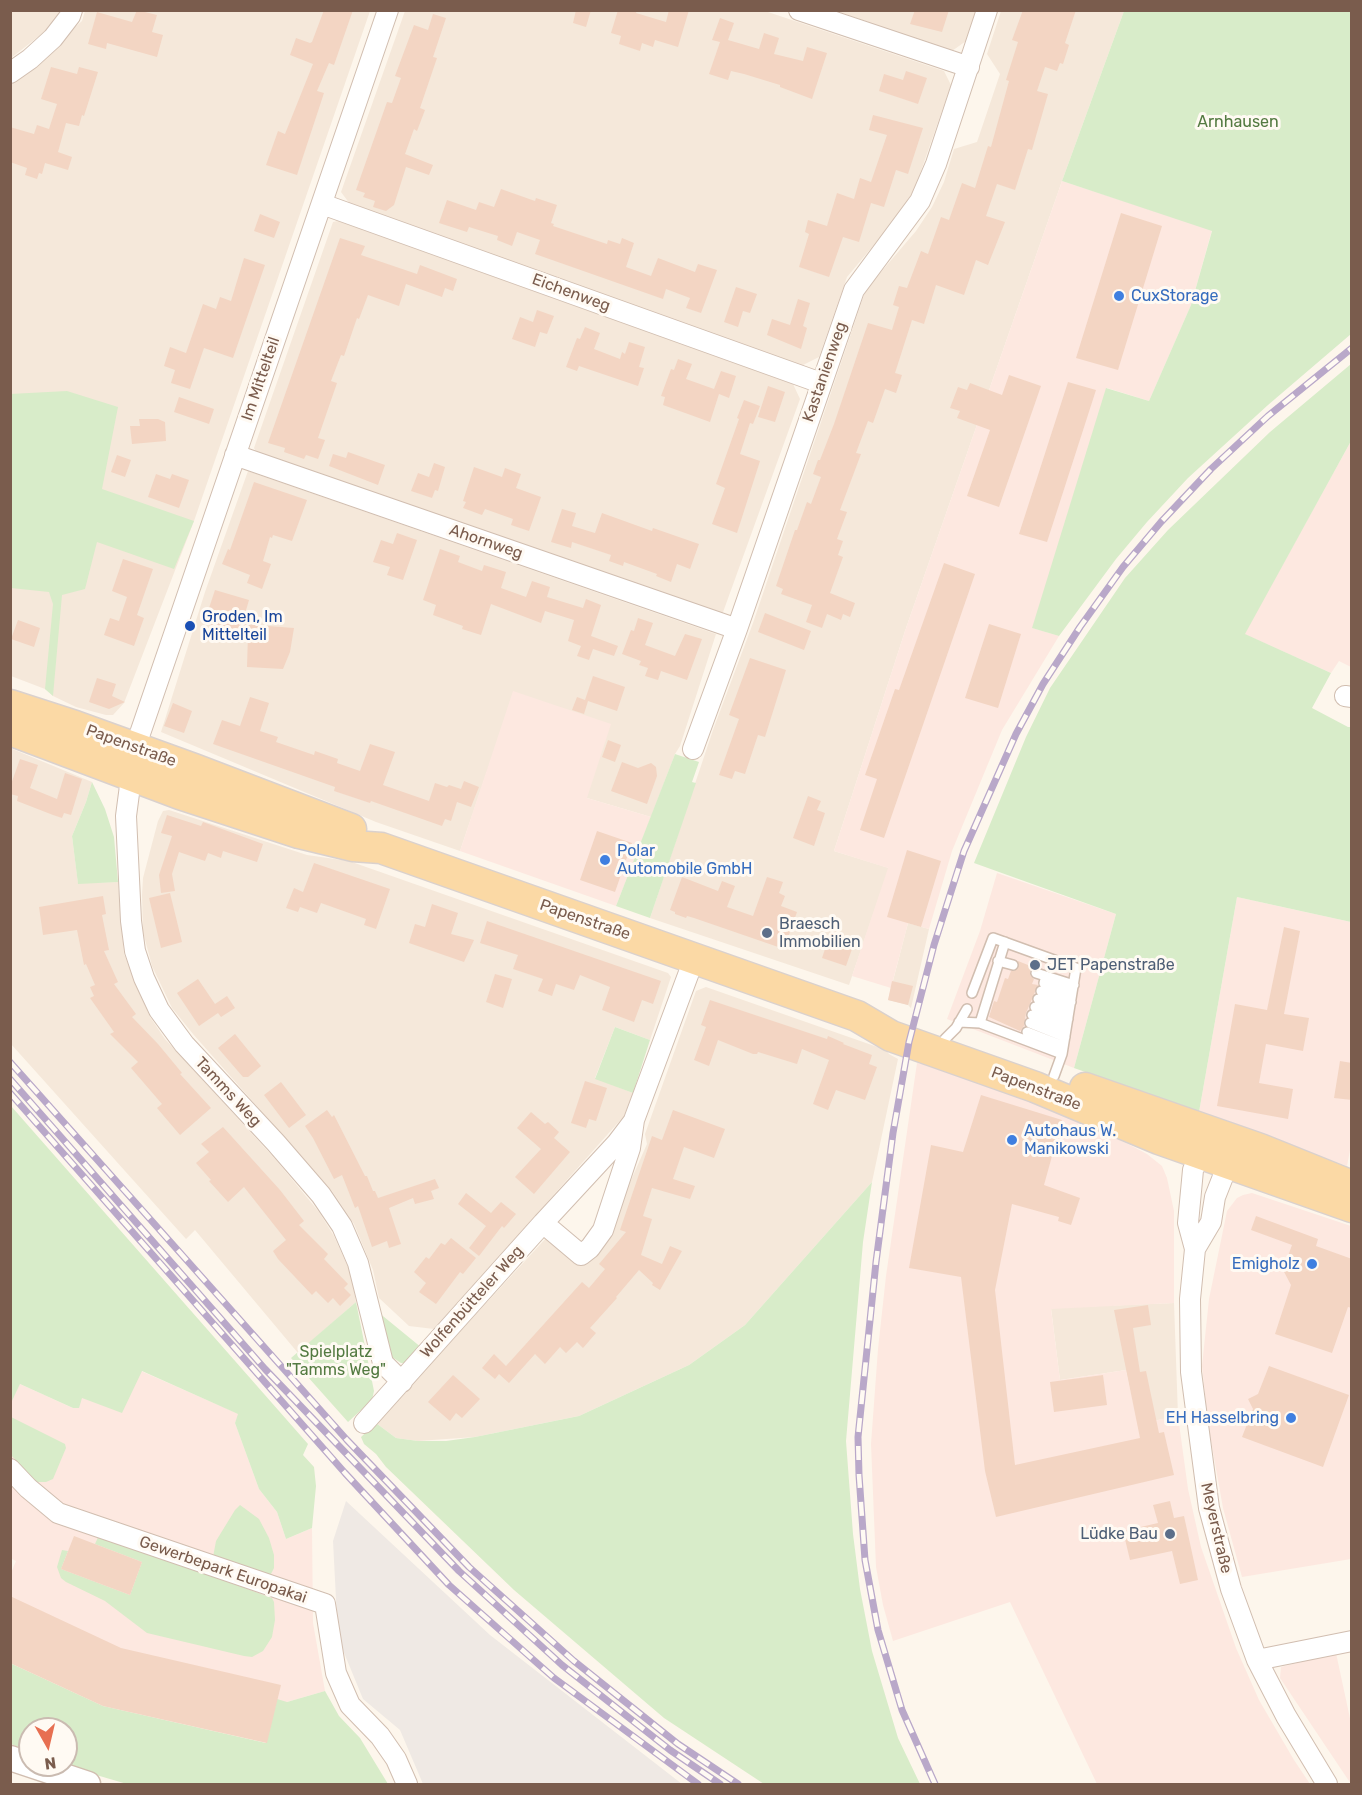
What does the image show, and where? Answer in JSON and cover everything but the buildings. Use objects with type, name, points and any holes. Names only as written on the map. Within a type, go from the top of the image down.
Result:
[{"type":"main road","name":"Papenstraße","points":[[10,705],[135,748],[359,831],[381,848]]},
{"type":"main road","name":"Papenstraße","points":[[10,730],[131,777],[299,833],[352,846],[381,848],[857,1016],[952,1030],[1066,1025],[1210,1145],[1228,1164],[1352,1207]]},
{"type":"main road","name":"Papenstraße","points":[[857,1016],[891,1036],[1035,1087],[1210,1145],[1268,1152],[1352,1186]]},
{"type":"street","points":[[10,73],[53,38],[72,10]]},
{"type":"street","name":"Im Mittelteil","points":[[135,748],[388,10]]},
{"type":"street","points":[[799,10],[969,67]]},
{"type":"street","name":"Kastanienweg","points":[[693,749],[737,629],[854,290],[920,201],[936,165],[987,10]]},
{"type":"street","name":"Eichenweg","points":[[321,204],[821,383]]},
{"type":"street","name":"Ahornweg","points":[[235,455],[737,629]]},
{"type":"street","name":"Tamms Weg","points":[[135,748],[126,816],[131,921],[135,951],[144,978],[159,1010],[184,1044],[291,1160],[321,1195],[342,1226],[358,1263],[383,1363],[402,1382]]},
{"type":"street","name":"Wolfenbütteler Weg","points":[[543,1223],[581,1255],[590,1248],[603,1230],[630,1148],[634,1120],[694,959]]},
{"type":"street","name":"Wolfenbütteler Weg","points":[[364,1423],[617,1143],[634,1120]]},
{"type":"street","name":"Meyerstraße","points":[[1195,1249],[1188,1222],[1191,1178],[1210,1145]]},
{"type":"street","name":"Meyerstraße","points":[[1228,1164],[1215,1197],[1210,1222],[1195,1249],[1191,1280],[1190,1342],[1209,1508],[1231,1589],[1257,1660],[1286,1716],[1327,1785]]},
{"type":"street","name":"Gewerbepark Europakai","points":[[10,1469],[58,1514],[325,1604],[336,1673],[350,1705],[380,1736],[396,1759],[407,1785]]},
{"type":"street","points":[[1257,1660],[1352,1641]]},
{"type":"street","points":[[10,1758],[88,1785]]},
{"type":"lane","points":[[972,993],[993,938],[1005,942],[1077,968],[1066,1025]]},
{"type":"lane","points":[[980,1023],[1005,942]]},
{"type":"lane","points":[[998,961],[1013,966]]},
{"type":"lane","points":[[1036,973],[1046,976],[1066,1025]]},
{"type":"lane","points":[[952,1030],[967,1009]]},
{"type":"lane","points":[[1034,1011],[1066,1025]]},
{"type":"lane","points":[[1034,1011],[1066,1025]]},
{"type":"lane","points":[[1034,1011],[1066,1025]]},
{"type":"lane","points":[[952,1030],[980,1023],[1066,1025]]},
{"type":"shaded area","points":[[11,11],[62,11],[60,17],[48,29],[11,58]]},
{"type":"shaded area","points":[[85,11],[370,11],[194,521],[124,703],[113,715],[76,707],[53,696],[45,689],[11,676],[11,85],[82,21]]},
{"type":"shaded area","points":[[405,11],[765,11],[944,71],[951,85],[915,188],[899,215],[847,277],[819,357],[801,366],[350,204],[341,192]]},
{"type":"shaded area","points":[[836,11],[976,11],[966,41],[952,51]]},
{"type":"shaded area","points":[[1001,11],[1124,11],[1062,181],[905,631],[834,851],[889,868],[849,985],[650,918],[864,295],[916,231],[932,207],[944,182],[954,149],[977,142],[1000,74],[987,54]]},
{"type":"shaded area","points":[[1062,181],[1212,230],[1191,305],[1149,401],[1107,388],[1033,628],[1059,636],[1002,730],[952,851],[929,929],[908,923],[891,988],[852,976],[888,868],[834,851],[905,631]]},
{"type":"shaded area","points":[[338,221],[793,384],[800,399],[722,615],[256,452],[254,448],[333,222]]},
{"type":"shaded area","points":[[1351,441],[1351,667],[1339,661],[1331,673],[1244,634]]},
{"type":"shaded area","points":[[248,471],[716,634],[680,746],[651,817],[587,798],[514,692],[460,851],[376,822],[161,732],[205,592]]},
{"type":"shaded area","points":[[513,691],[611,724],[587,798],[651,817],[616,906],[460,851]]},
{"type":"shaded area","points":[[10,748],[92,782],[72,836],[78,883],[118,882],[124,954],[150,1017],[165,1039],[276,1160],[319,1212],[334,1236],[351,1274],[356,1302],[298,1353],[195,1230],[186,1239],[11,1044]]},
{"type":"shaded area","points":[[169,810],[307,855],[349,861],[668,973],[671,977],[650,1040],[615,1027],[595,1078],[633,1093],[624,1116],[434,1329],[409,1326],[379,1298],[373,1270],[354,1224],[332,1191],[172,1008],[152,966],[143,932],[142,895],[143,878],[158,821],[163,811]]},
{"type":"shaded area","name":"JET Papenstraße","points":[[997,873],[1116,914],[1074,1068],[947,1019],[980,931]]},
{"type":"shaded area","points":[[1237,897],[1351,922],[1352,1140],[1347,1166],[1199,1112]]},
{"type":"shaded area","points":[[908,923],[929,929],[911,1008],[908,1005],[888,1000]]},
{"type":"shaded area","points":[[706,987],[886,1050],[898,1059],[872,1182],[745,1325],[689,1365],[579,1416],[475,1437],[418,1441],[396,1438],[376,1423],[547,1237],[580,1266],[605,1239],[647,1144],[645,1134],[696,991]]},
{"type":"shaded area","points":[[917,1063],[930,1065],[1068,1116],[1147,1154],[1162,1166],[1174,1211],[1174,1303],[1051,1309],[1060,1380],[1126,1370],[1138,1424],[1178,1416],[1188,1489],[1201,1547],[1236,1648],[1259,1700],[1310,1784],[1097,1784],[1010,1602],[893,1641],[876,1567],[871,1444],[886,1276]]},
{"type":"shaded area","points":[[1252,1193],[1351,1226],[1351,1559],[1242,1577],[1223,1508],[1208,1424],[1202,1366],[1209,1299],[1227,1211],[1237,1198]]},
{"type":"shaded area","points":[[1174,1303],[1178,1416],[1138,1424],[1126,1370],[1060,1380],[1051,1308]]},
{"type":"shaded area","points":[[141,1371],[239,1414],[235,1423],[259,1489],[277,1512],[286,1539],[312,1528],[313,1623],[325,1691],[287,1702],[267,1743],[103,1706],[11,1663],[11,1573],[16,1561],[10,1558],[10,1403],[20,1384],[73,1408],[82,1397]]},
{"type":"shaded area","points":[[346,1501],[490,1635],[682,1784],[423,1784],[400,1730],[363,1699],[338,1638],[333,1541]]},
{"type":"shaded area","points":[[1336,1653],[1351,1723],[1351,1784],[1280,1678],[1281,1667]]},
{"type":"green space","name":"Arnhausen","points":[[1124,11],[1351,11],[1351,334],[1188,478],[1116,559],[1059,636],[1032,628],[1106,388],[1149,401],[1191,305],[1212,231],[1062,181]]},
{"type":"green space","points":[[1351,364],[1351,441],[1245,634],[1331,673],[1312,708],[1351,727],[1351,922],[1237,897],[1199,1112],[1074,1068],[1116,914],[974,863],[1026,737],[1050,688],[1125,578],[1168,530],[1270,432]]},
{"type":"green space","points":[[67,391],[118,407],[102,489],[194,521],[174,569],[97,542],[85,589],[62,595],[53,696],[45,689],[53,604],[49,592],[11,588],[10,394]]},
{"type":"green space","points":[[675,754],[699,762],[692,782],[696,783],[650,918],[616,906]]},
{"type":"green space","points":[[92,782],[105,809],[114,837],[118,882],[78,884],[72,836]]},
{"type":"green space","points":[[615,1027],[650,1040],[633,1093],[595,1079]]},
{"type":"green space","points":[[11,1106],[308,1444],[303,1455],[314,1467],[316,1486],[312,1528],[286,1539],[277,1512],[259,1489],[235,1423],[238,1414],[142,1371],[122,1413],[82,1398],[79,1408],[73,1408],[20,1384],[11,1403]]},
{"type":"green space","points":[[872,1182],[863,1242],[846,1441],[853,1534],[860,1589],[872,1651],[898,1738],[920,1784],[764,1784],[664,1718],[514,1590],[386,1467],[364,1444],[361,1437],[376,1423],[396,1438],[446,1441],[579,1416],[689,1365],[745,1325]]},
{"type":"green space","name":"Spielplatz \"Tamms Weg\"","points":[[356,1302],[374,1391],[372,1400],[348,1422],[291,1358]]},
{"type":"green space","points":[[378,1312],[422,1348],[406,1363],[401,1363],[392,1357]]},
{"type":"green space","points":[[11,1417],[65,1444],[66,1448],[53,1479],[36,1482],[11,1455]]},
{"type":"green space","points":[[240,1505],[259,1519],[269,1538],[274,1555],[274,1568],[270,1576],[213,1557],[216,1541]]},
{"type":"green space","points":[[99,1535],[272,1598],[275,1620],[272,1637],[263,1651],[252,1657],[244,1656],[147,1633],[105,1601],[66,1582],[61,1578],[57,1567],[62,1550],[68,1551],[61,1569],[130,1595],[142,1562],[95,1544]]},
{"type":"green space","points":[[10,1663],[103,1706],[266,1743],[277,1699],[287,1702],[325,1691],[339,1716],[360,1738],[388,1784],[127,1784],[78,1769],[78,1717],[18,1717],[18,1747],[11,1744]]},
{"type":"railway","points":[[935,1784],[902,1710],[878,1630],[865,1560],[858,1437],[876,1262],[893,1133],[909,1042],[934,945],[964,851],[1016,734],[1043,684],[1080,627],[1123,567],[1211,469],[1268,416],[1352,348]]},
{"type":"railway","points":[[10,1062],[347,1440],[469,1567],[574,1661],[678,1744],[738,1784]]},
{"type":"railway","points":[[10,1079],[265,1369],[459,1571],[562,1665],[670,1750],[720,1784]]},
{"type":"railway","points":[[10,1093],[345,1473],[449,1585],[554,1678],[698,1784]]},
{"type":"place","name":"CuxStorage","points":[[1119,296]]},
{"type":"place","name":"Groden, Im Mittelteil","points":[[190,626]]},
{"type":"place","name":"Polar Automobile GmbH","points":[[605,860]]},
{"type":"place","name":"Braesch Immobilien","points":[[767,933]]},
{"type":"place","name":"JET Papenstraße","points":[[1035,965]]},
{"type":"place","name":"Autohaus W. Manikowski","points":[[1012,1140]]},
{"type":"place","name":"Emigholz","points":[[1312,1264]]},
{"type":"place","name":"EH Hasselbring","points":[[1291,1418]]},
{"type":"place","name":"Lüdke Bau","points":[[1170,1534]]}]
